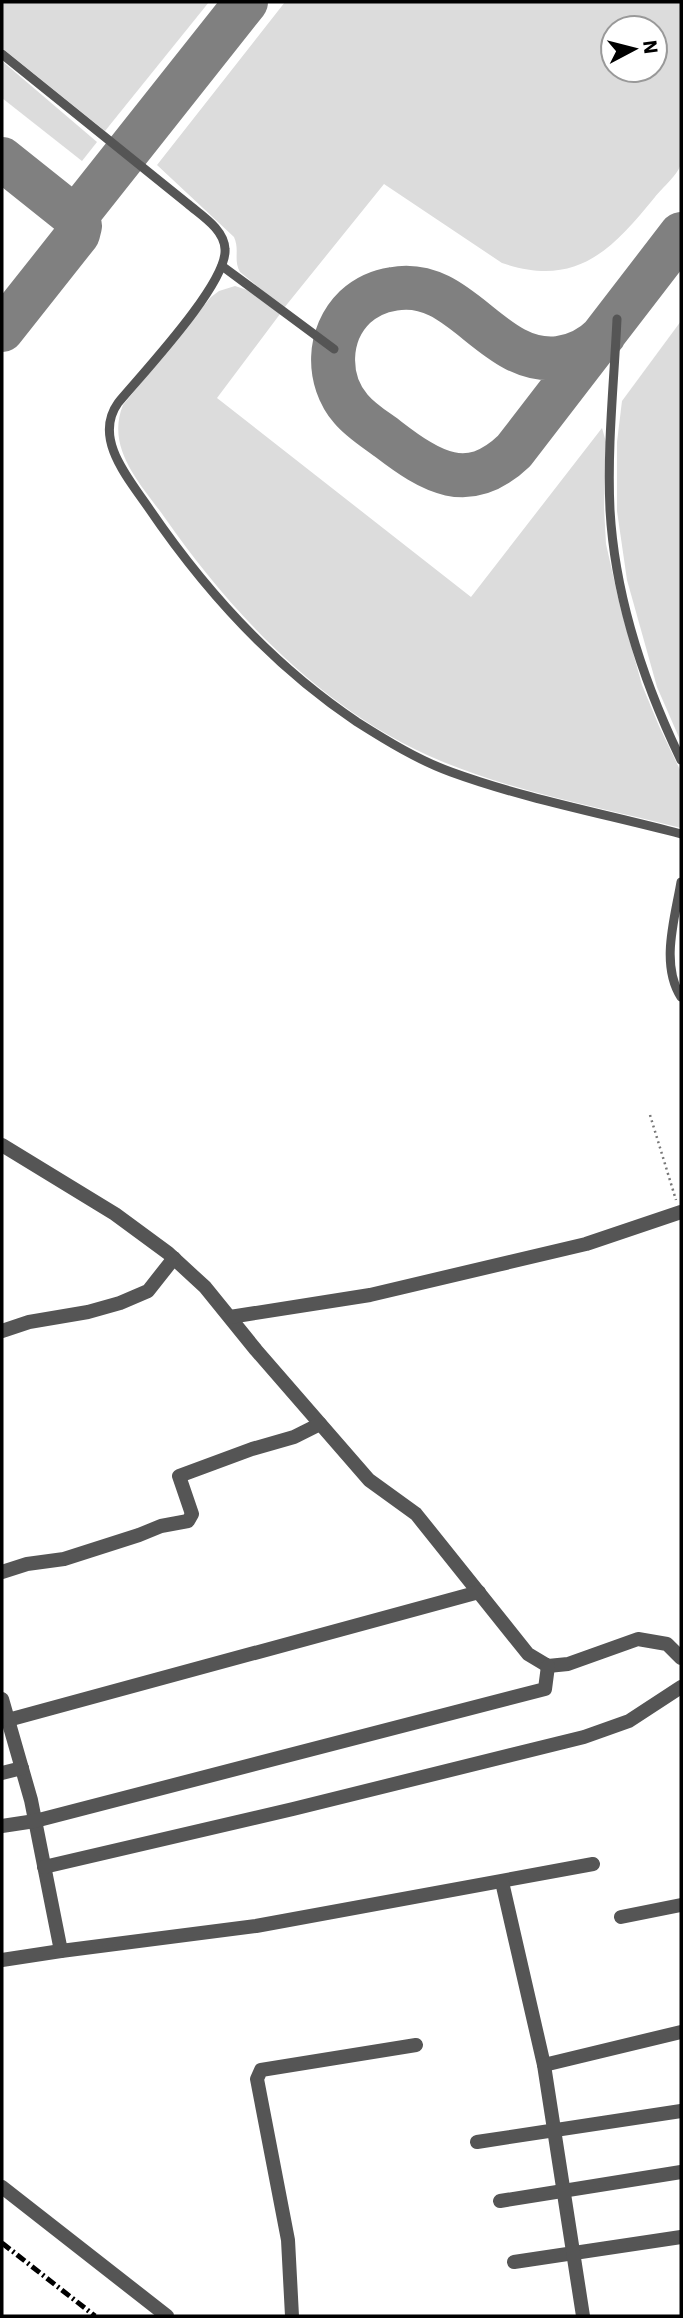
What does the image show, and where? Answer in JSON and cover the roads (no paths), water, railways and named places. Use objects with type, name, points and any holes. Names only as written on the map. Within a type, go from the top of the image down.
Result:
[{"type":"street","points":[[2,1145],[115,1214],[174,1258],[205,1287],[369,1480],[416,1514],[528,1654],[548,1666],[568,1664],[638,1639],[667,1644],[681,1658]]},
{"type":"street","points":[[229,1317],[370,1295],[586,1244],[681,1212]]},
{"type":"street","points":[[2,1331],[29,1322],[88,1312],[120,1303],[148,1291],[174,1258]]},
{"type":"street","points":[[2,1572],[27,1564],[64,1559],[161,1526],[188,1521],[192,1514],[179,1476],[251,1449],[294,1437],[320,1424]]},
{"type":"street","points":[[8,1720],[478,1592]]},
{"type":"street","points":[[667,1644],[681,1637]]},
{"type":"street","points":[[2,1826],[35,1821],[545,1689],[548,1666]]},
{"type":"street","points":[[44,1867],[584,1737],[629,1721],[681,1687]]},
{"type":"street","points":[[2,1699],[35,1821],[61,1951]]},
{"type":"street","points":[[2,1773],[22,1768]]},
{"type":"street","points":[[2,1960],[256,1926],[593,1864]]},
{"type":"street","points":[[502,1882],[544,2066],[583,2316]]},
{"type":"street","points":[[621,1917],[681,1905]]},
{"type":"street","points":[[544,2066],[681,2032]]},
{"type":"street","points":[[292,2316],[288,2240],[257,2079],[261,2070],[416,2045]]},
{"type":"street","points":[[477,2142],[681,2111]]},
{"type":"street","points":[[500,2200],[681,2172]]},
{"type":"street","points":[[2,2187],[167,2316]]},
{"type":"street","points":[[514,2262],[573,2255],[681,2236]]},
{"type":"lane","points":[[2,54],[208,221],[223,240],[225,250],[222,266],[210,289],[118,403],[110,418],[111,443],[120,465],[176,548],[205,585],[253,638],[286,669],[344,713],[403,750],[462,775],[681,834]]},
{"type":"lane","points":[[222,266],[334,349]]},
{"type":"lane","points":[[617,319],[610,482],[612,537],[640,663],[681,760]]},
{"type":"lane","points":[[681,882],[670,961],[673,980],[681,997]]},
{"type":"railway","points":[[2,2243],[95,2316]]}]
